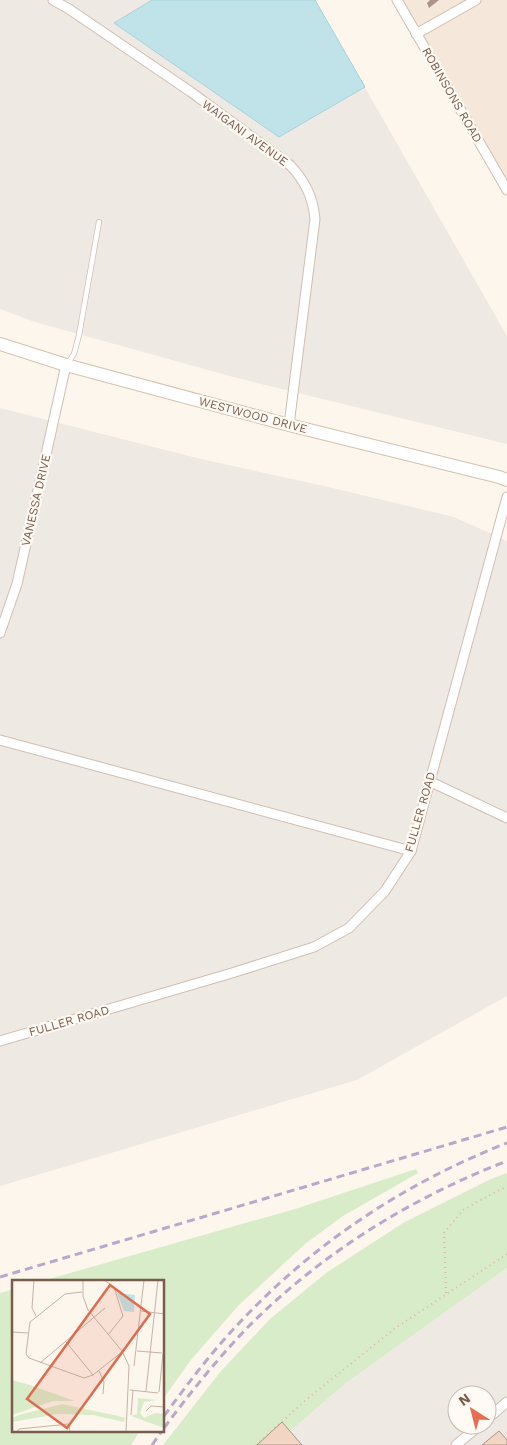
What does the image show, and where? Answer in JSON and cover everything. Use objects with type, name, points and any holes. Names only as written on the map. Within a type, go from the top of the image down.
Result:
[{"type":"main road","name":"WESTWOOD DRIVE","points":[[0,344],[66,365],[289,425],[507,480]]},
{"type":"street","name":"WAIGANI AVENUE","points":[[53,0],[191,92],[290,165],[300,175],[305,184],[310,194],[315,219],[289,425]]},
{"type":"street","name":"ROBINSONS ROAD","points":[[397,0],[507,190]]},
{"type":"street","points":[[416,34],[476,0]]},
{"type":"street","name":"VANESSA DRIVE","points":[[0,633],[17,584],[66,365]]},
{"type":"street","name":"FULLER ROAD","points":[[0,1041],[232,974],[314,947],[349,928],[385,891],[411,851],[507,497]]},
{"type":"street","points":[[0,740],[411,851]]},
{"type":"street","points":[[430,781],[507,818]]},
{"type":"street","points":[[497,1410],[507,1402]]},
{"type":"street","points":[[456,1445],[468,1435]]},
{"type":"lane","points":[[66,365],[74,354],[79,334],[99,222]]},
{"type":"path","points":[[446,1294],[444,1233],[463,1210],[507,1187]]},
{"type":"path","points":[[256,1445],[307,1399],[394,1328],[507,1254]]},
{"type":"shaded area","points":[[0,0],[315,0],[507,336],[507,444],[237,378],[35,322],[0,309]]},
{"type":"shaded area","points":[[395,0],[507,0],[507,191]]},
{"type":"shaded area","points":[[0,408],[201,459],[454,517],[507,541],[507,996],[357,1080],[0,1186]]},
{"type":"shaded area","points":[[507,1268],[507,1445],[274,1445],[346,1383]]},
{"type":"green space","points":[[416,1169],[418,1173],[343,1216],[305,1244],[238,1306],[190,1361],[165,1397],[165,1280],[46,1280],[295,1209]]},
{"type":"green space","points":[[507,1173],[507,1268],[346,1383],[274,1445],[163,1445],[221,1371],[270,1319],[326,1273],[403,1223],[491,1179]]},
{"type":"green space","points":[[12,1290],[12,1432],[139,1432],[131,1445],[0,1445],[0,1293]]},
{"type":"water","points":[[152,0],[315,0],[365,87],[279,137],[114,23]]},
{"type":"building","points":[[282,1422],[302,1445],[257,1445]]},
{"type":"building","points":[[499,1431],[507,1440],[507,1445],[482,1445],[494,1435],[497,1435]]},
{"type":"railway","points":[[0,1277],[507,1127]]},
{"type":"railway","points":[[165,1415],[232,1330],[301,1264],[365,1216],[399,1195],[434,1176],[507,1143]]},
{"type":"railway","points":[[165,1427],[205,1376],[249,1326],[277,1299],[337,1251],[402,1210],[436,1192],[507,1161]]},
{"type":"railway","points":[[152,1445],[161,1432]]}]
